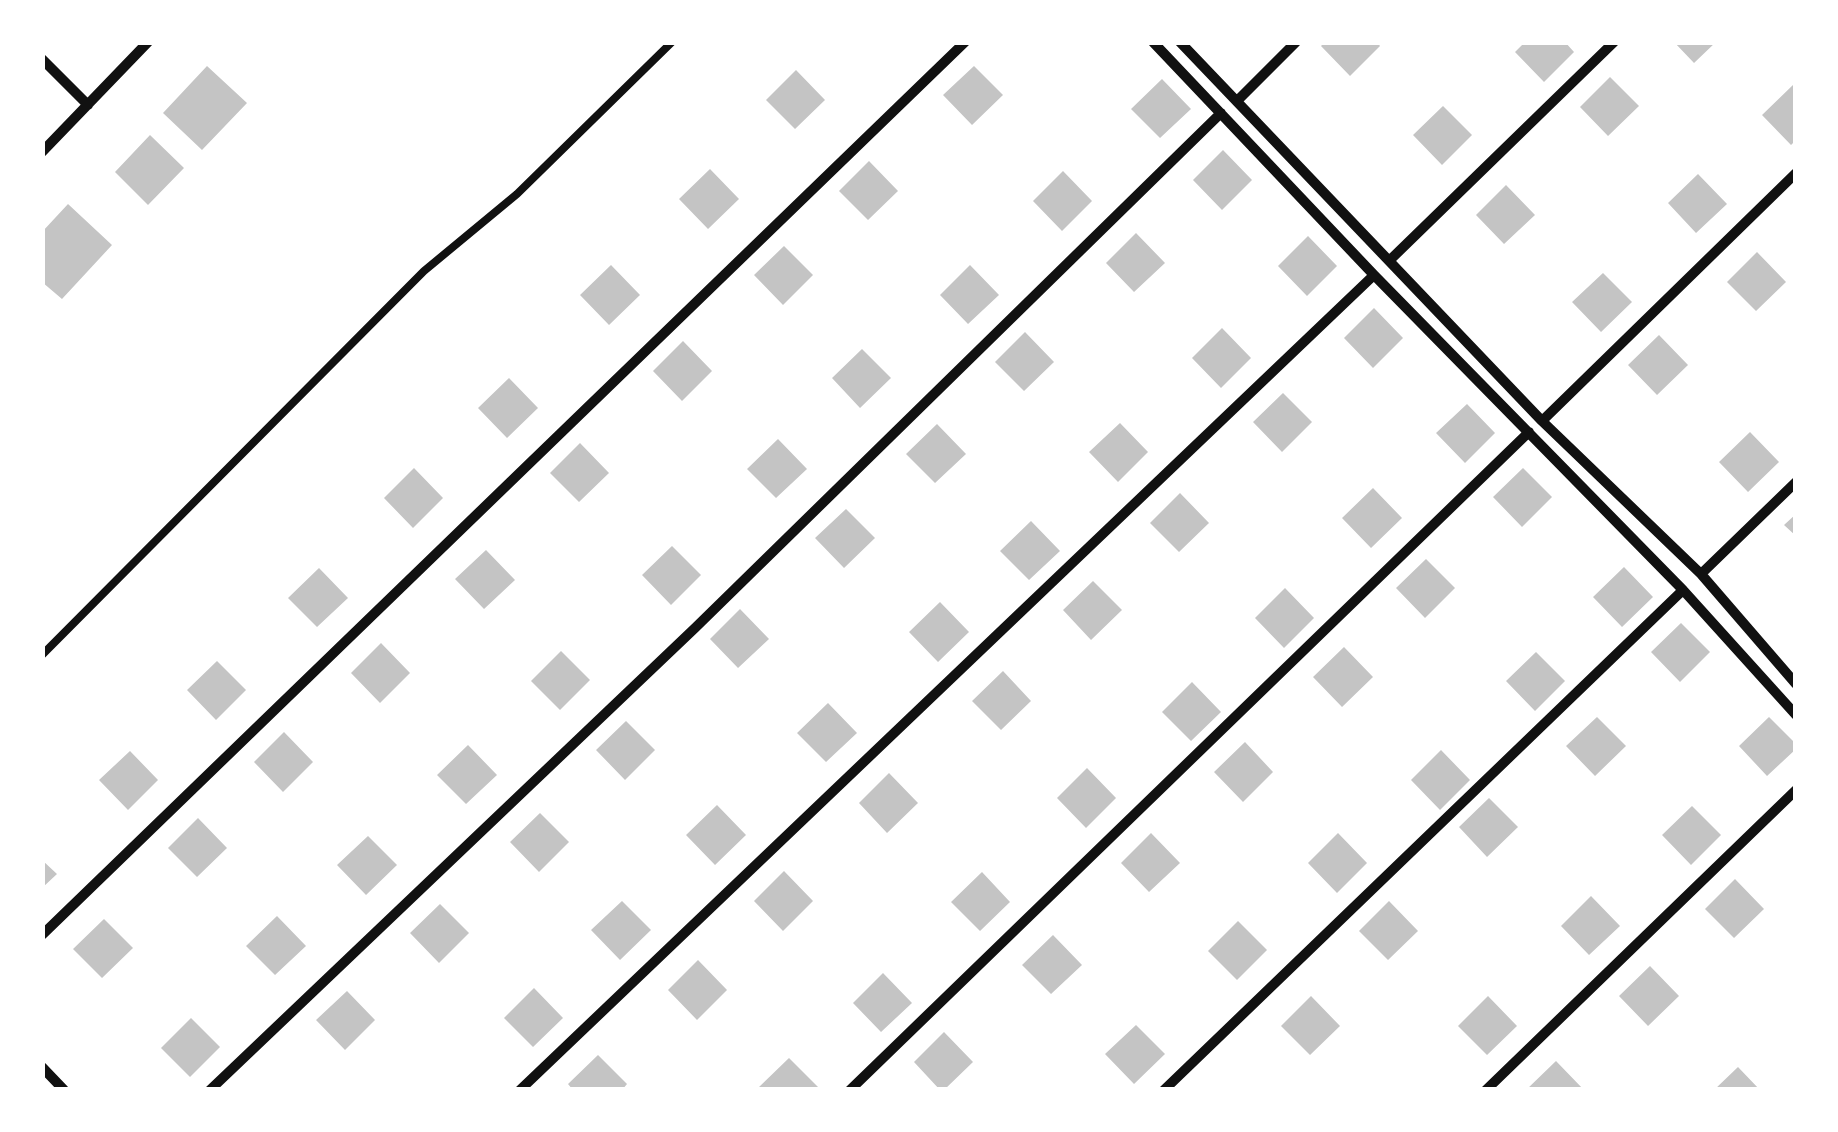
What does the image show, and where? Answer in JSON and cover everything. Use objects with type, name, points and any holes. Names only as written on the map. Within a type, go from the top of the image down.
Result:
[{"type":"street","points":[[42,152],[148,42]]},
{"type":"street","points":[[42,936],[965,42]]},
{"type":"street","points":[[1153,42],[1374,275],[1683,590],[1796,714]]},
{"type":"street","points":[[1180,42],[1542,420],[1701,574],[1796,684]]},
{"type":"street","points":[[1236,101],[1296,42]]},
{"type":"street","points":[[1390,260],[1614,42]]},
{"type":"street","points":[[42,59],[88,104]]},
{"type":"street","points":[[210,1090],[695,628],[1221,113]]},
{"type":"street","points":[[1542,420],[1796,172]]},
{"type":"street","points":[[520,1090],[1374,275]]},
{"type":"street","points":[[850,1090],[1529,432]]},
{"type":"street","points":[[1701,574],[1796,482]]},
{"type":"street","points":[[1164,1090],[1683,590]]},
{"type":"street","points":[[1486,1090],[1796,790]]},
{"type":"street","points":[[42,1066],[64,1090]]},
{"type":"lane","points":[[42,655],[424,271],[517,194],[672,42]]},
{"type":"building","points":[[1325,42],[1377,42],[1380,46],[1350,76],[1321,46]]},
{"type":"building","points":[[1525,42],[1565,42],[1574,52],[1544,82],[1515,52]]},
{"type":"building","points":[[1674,42],[1716,42],[1694,63]]},
{"type":"building","points":[[207,66],[247,103],[202,150],[163,113]]},
{"type":"building","points":[[974,66],[1003,95],[972,125],[943,95]]},
{"type":"building","points":[[796,70],[825,100],[795,129],[766,100]]},
{"type":"building","points":[[1610,77],[1639,106],[1608,136],[1580,107]]},
{"type":"building","points":[[1162,79],[1191,109],[1160,138],[1131,109]]},
{"type":"building","points":[[1793,85],[1796,140],[1791,145],[1762,115]]},
{"type":"building","points":[[1443,106],[1472,135],[1442,165],[1413,135]]},
{"type":"building","points":[[150,135],[184,168],[148,205],[115,172]]},
{"type":"building","points":[[1223,150],[1252,180],[1222,210],[1193,180]]},
{"type":"building","points":[[869,161],[898,191],[868,220],[839,191]]},
{"type":"building","points":[[710,169],[739,199],[708,229],[679,199]]},
{"type":"building","points":[[1063,171],[1092,201],[1062,231],[1033,201]]},
{"type":"building","points":[[1698,174],[1727,204],[1696,233],[1668,203]]},
{"type":"building","points":[[1506,185],[1535,215],[1504,244],[1476,215]]},
{"type":"building","points":[[68,204],[112,245],[62,299],[42,282],[42,232]]},
{"type":"building","points":[[1136,233],[1165,263],[1134,292],[1106,263]]},
{"type":"building","points":[[1308,236],[1337,266],[1307,296],[1278,266]]},
{"type":"building","points":[[784,246],[813,275],[783,305],[754,275]]},
{"type":"building","points":[[1757,252],[1786,282],[1756,311],[1727,282]]},
{"type":"building","points":[[611,265],[640,295],[609,325],[580,295]]},
{"type":"building","points":[[970,265],[999,295],[968,324],[940,295]]},
{"type":"building","points":[[1603,273],[1632,302],[1601,332],[1572,302]]},
{"type":"building","points":[[1374,308],[1403,338],[1373,368],[1344,338]]},
{"type":"building","points":[[1222,328],[1251,358],[1221,388],[1192,358]]},
{"type":"building","points":[[1025,332],[1054,362],[1024,391],[995,362]]},
{"type":"building","points":[[1659,335],[1688,365],[1657,395],[1628,365]]},
{"type":"building","points":[[683,341],[712,371],[682,401],[653,371]]},
{"type":"building","points":[[862,349],[891,378],[860,408],[832,378]]},
{"type":"building","points":[[509,378],[538,408],[507,438],[478,408]]},
{"type":"building","points":[[1283,393],[1312,422],[1282,452],[1253,422]]},
{"type":"building","points":[[1467,404],[1495,433],[1465,463],[1436,433]]},
{"type":"building","points":[[1120,423],[1148,452],[1118,482],[1089,452]]},
{"type":"building","points":[[937,424],[966,454],[935,483],[906,454]]},
{"type":"building","points":[[1750,432],[1779,462],[1748,492],[1719,462]]},
{"type":"building","points":[[778,439],[807,469],[776,498],[747,469]]},
{"type":"building","points":[[580,443],[609,473],[579,502],[550,473]]},
{"type":"building","points":[[414,468],[443,498],[413,528],[384,498]]},
{"type":"building","points":[[1523,468],[1552,497],[1522,527],[1493,497]]},
{"type":"building","points":[[1373,488],[1402,518],[1371,548],[1342,518]]},
{"type":"building","points":[[1180,493],[1209,523],[1179,552],[1150,523]]},
{"type":"building","points":[[846,509],[875,538],[844,568],[815,538]]},
{"type":"building","points":[[1796,514],[1796,536],[1784,525]]},
{"type":"building","points":[[1031,521],[1060,551],[1029,580],[1000,551]]},
{"type":"building","points":[[672,546],[701,575],[671,605],[642,575]]},
{"type":"building","points":[[486,550],[515,580],[484,609],[455,579]]},
{"type":"building","points":[[1426,559],[1455,588],[1425,618],[1396,588]]},
{"type":"building","points":[[1624,567],[1653,597],[1622,627],[1593,597]]},
{"type":"building","points":[[319,568],[348,598],[317,627],[288,598]]},
{"type":"building","points":[[1093,581],[1122,610],[1091,640],[1063,610]]},
{"type":"building","points":[[1285,588],[1314,618],[1284,648],[1255,618]]},
{"type":"building","points":[[940,602],[969,632],[938,662],[909,632]]},
{"type":"building","points":[[740,609],[769,639],[738,668],[710,639]]},
{"type":"building","points":[[1681,623],[1710,652],[1680,682],[1651,652]]},
{"type":"building","points":[[381,643],[410,673],[380,703],[351,673]]},
{"type":"building","points":[[1344,647],[1373,677],[1342,707],[1313,677]]},
{"type":"building","points":[[561,651],[590,680],[560,710],[531,681]]},
{"type":"building","points":[[1536,652],[1565,681],[1535,711],[1506,681]]},
{"type":"building","points":[[217,661],[246,690],[216,720],[187,690]]},
{"type":"building","points":[[1003,671],[1031,701],[1001,730],[972,701]]},
{"type":"building","points":[[1192,682],[1221,712],[1191,741],[1162,712]]},
{"type":"building","points":[[828,703],[857,733],[826,762],[797,733]]},
{"type":"building","points":[[1597,717],[1626,746],[1595,776],[1566,746]]},
{"type":"building","points":[[1769,717],[1796,744],[1796,749],[1767,776],[1739,746]]},
{"type":"building","points":[[626,721],[655,750],[625,780],[596,750]]},
{"type":"building","points":[[284,732],[313,762],[283,792],[254,762]]},
{"type":"building","points":[[1245,742],[1273,772],[1243,802],[1214,772]]},
{"type":"building","points":[[468,745],[497,775],[466,804],[437,775]]},
{"type":"building","points":[[1441,750],[1470,780],[1440,810],[1411,780]]},
{"type":"building","points":[[130,751],[158,780],[128,810],[99,780]]},
{"type":"building","points":[[1087,768],[1116,798],[1086,828],[1057,798]]},
{"type":"building","points":[[889,773],[918,803],[887,833],[859,803]]},
{"type":"building","points":[[1489,798],[1518,827],[1487,857],[1459,827]]},
{"type":"building","points":[[717,805],[746,835],[715,865],[686,835]]},
{"type":"building","points":[[1692,806],[1721,835],[1691,865],[1662,835]]},
{"type":"building","points":[[540,813],[569,842],[539,872],[510,842]]},
{"type":"building","points":[[198,818],[227,848],[197,877],[168,848]]},
{"type":"building","points":[[1151,833],[1180,863],[1149,892],[1121,863]]},
{"type":"building","points":[[1338,833],[1367,863],[1337,893],[1308,863]]},
{"type":"building","points":[[368,836],[397,865],[366,895],[337,865]]},
{"type":"building","points":[[42,860],[57,874],[42,888]]},
{"type":"building","points":[[784,871],[813,901],[783,931],[754,901]]},
{"type":"building","points":[[982,872],[1010,902],[980,931],[951,902]]},
{"type":"building","points":[[1735,879],[1764,909],[1734,938],[1705,909]]},
{"type":"building","points":[[1591,896],[1620,926],[1589,955],[1561,926]]},
{"type":"building","points":[[622,901],[651,930],[620,960],[591,930]]},
{"type":"building","points":[[1389,901],[1418,931],[1388,960],[1359,931]]},
{"type":"building","points":[[440,904],[469,933],[439,963],[410,933]]},
{"type":"building","points":[[277,916],[306,946],[275,975],[246,946]]},
{"type":"building","points":[[104,919],[133,948],[102,978],[73,949]]},
{"type":"building","points":[[1238,921],[1267,950],[1237,980],[1208,951]]},
{"type":"building","points":[[1053,935],[1082,965],[1051,994],[1022,965]]},
{"type":"building","points":[[698,960],[727,990],[697,1020],[668,990]]},
{"type":"building","points":[[1650,966],[1679,996],[1648,1026],[1619,996]]},
{"type":"building","points":[[883,973],[912,1003],[881,1032],[853,1003]]},
{"type":"building","points":[[534,988],[563,1018],[533,1047],[504,1018]]},
{"type":"building","points":[[347,991],[375,1020],[345,1050],[316,1020]]},
{"type":"building","points":[[1311,996],[1340,1026],[1310,1055],[1281,1026]]},
{"type":"building","points":[[1488,996],[1517,1026],[1487,1055],[1458,1026]]},
{"type":"building","points":[[191,1018],[220,1047],[190,1077],[161,1048]]},
{"type":"building","points":[[1136,1025],[1165,1054],[1134,1084],[1105,1054]]},
{"type":"building","points":[[944,1032],[973,1062],[940,1090],[914,1062]]},
{"type":"building","points":[[598,1055],[627,1084],[622,1090],[573,1090],[568,1084]]},
{"type":"building","points":[[789,1058],[818,1087],[816,1090],[761,1090],[759,1087]]},
{"type":"building","points":[[1556,1061],[1584,1090],[1526,1090]]},
{"type":"building","points":[[1738,1067],[1760,1090],[1714,1090]]}]
